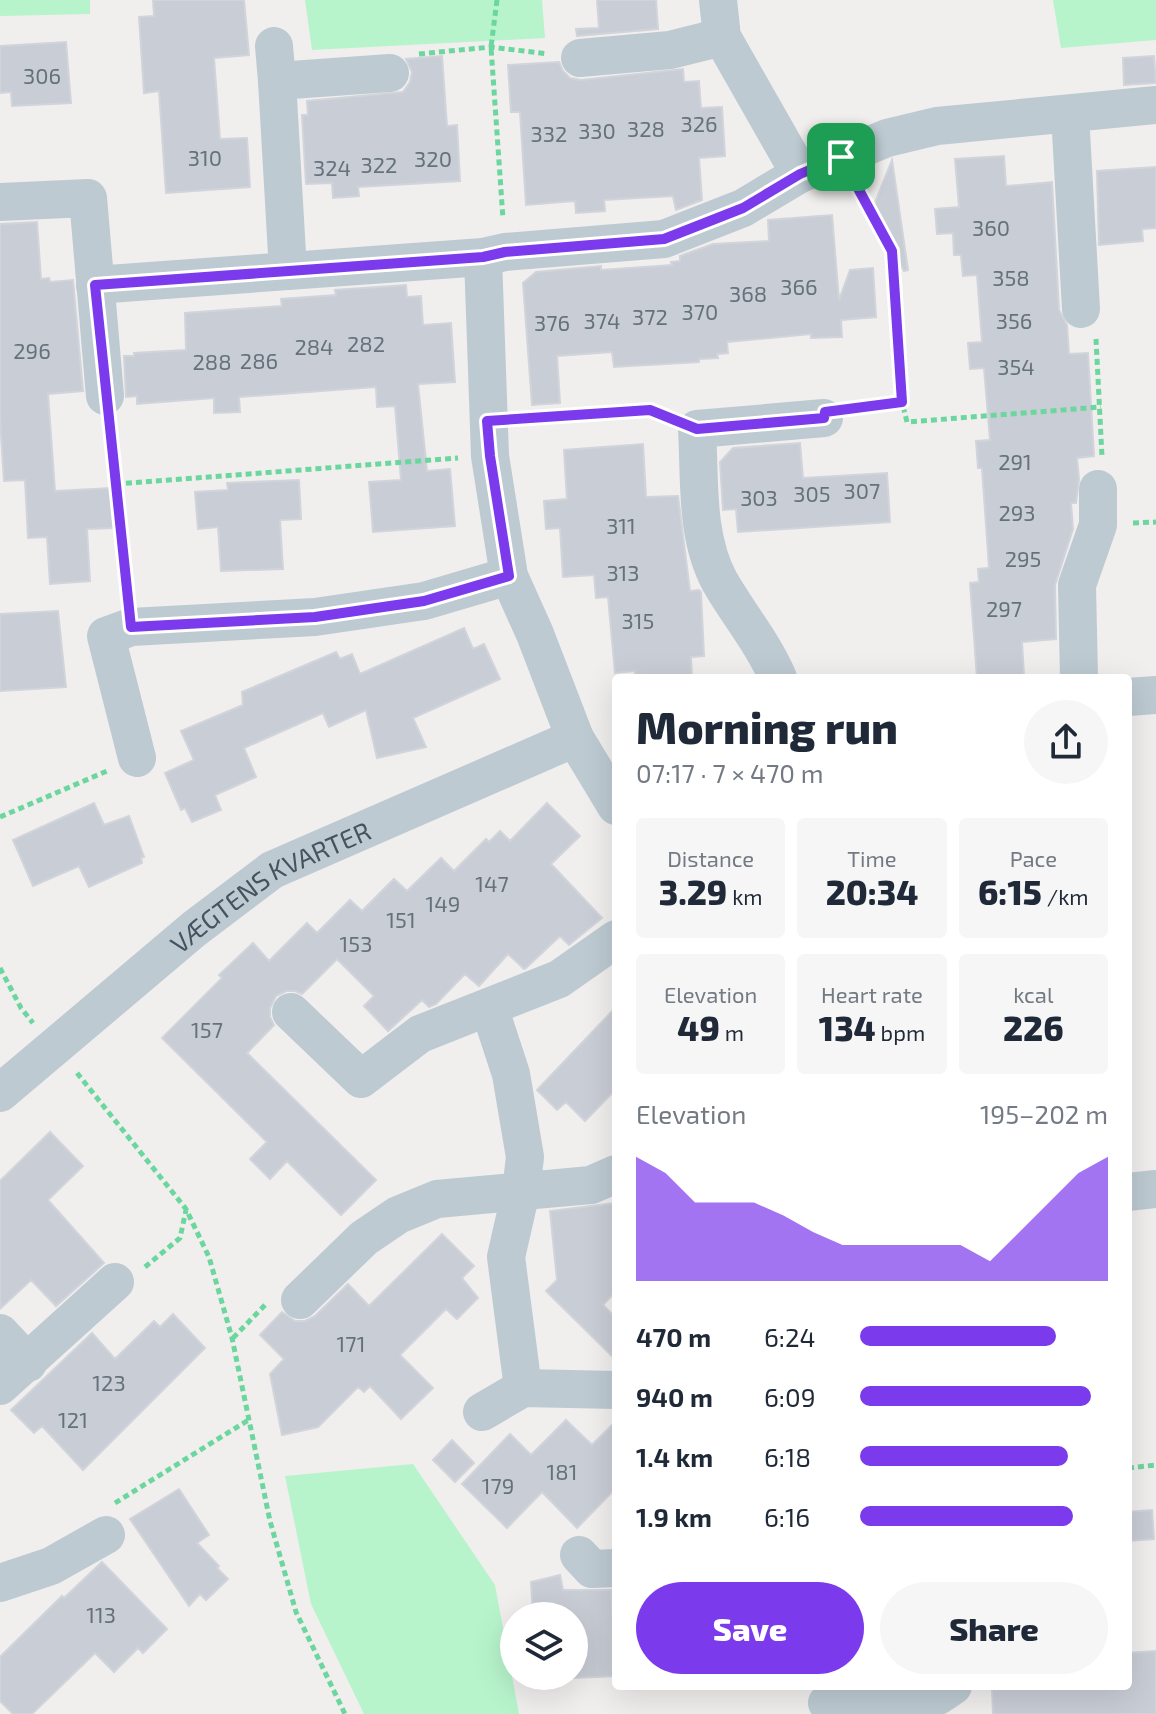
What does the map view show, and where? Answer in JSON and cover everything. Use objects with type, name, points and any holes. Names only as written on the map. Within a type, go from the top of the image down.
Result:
[{"type":"street","points":[[718,0],[722,37],[800,174]]},
{"type":"street","points":[[580,58],[670,50],[722,37]]},
{"type":"street","points":[[288,271],[275,63],[390,73]]},
{"type":"street","points":[[95,285],[664,239],[743,208],[800,174],[887,138],[937,126],[1156,105]]},
{"type":"street","points":[[1070,114],[1081,309]]},
{"type":"street","points":[[0,202],[88,198],[105,396]]},
{"type":"street","points":[[494,254],[489,438],[509,576],[575,738],[612,799]]},
{"type":"street","points":[[776,674],[769,657],[719,579],[703,532],[697,429],[824,418]]},
{"type":"street","points":[[1079,674],[1077,585],[1098,525],[1098,489]]},
{"type":"street","points":[[137,758],[106,636],[131,627],[315,617],[424,601],[509,576]]},
{"type":"street","points":[[1132,697],[1156,695]]},
{"type":"street","name":"VÆGTENS KVARTER","points":[[0,1093],[194,929],[272,870],[575,738]]},
{"type":"street","points":[[291,1012],[361,1079],[420,1034],[559,979],[612,942]]},
{"type":"street","points":[[489,1007],[511,1074],[525,1157],[521,1191],[506,1257],[523,1388]]},
{"type":"street","points":[[300,1300],[364,1238],[398,1215],[437,1199],[591,1185],[612,1176]]},
{"type":"street","points":[[1132,1192],[1156,1189]]},
{"type":"street","points":[[0,1333],[14,1374],[115,1282]]},
{"type":"street","points":[[482,1412],[523,1388],[612,1390]]},
{"type":"street","points":[[0,1583],[51,1566],[106,1535]]},
{"type":"street","points":[[579,1555],[592,1569],[612,1568]]},
{"type":"street","points":[[827,1701],[938,1696],[947,1690]]},
{"type":"path","points":[[494,254],[491,47],[497,0]]},
{"type":"path","points":[[390,73],[393,56],[491,47],[542,54],[573,53],[580,58]]},
{"type":"path","points":[[841,157],[892,251],[902,402],[907,422],[1101,407]]},
{"type":"path","points":[[1081,309],[1094,318],[1103,476],[1098,489]]},
{"type":"path","points":[[105,396],[131,627]]},
{"type":"path","points":[[824,418],[825,412],[902,402]]},
{"type":"path","points":[[116,484],[489,438],[650,410],[697,429]]},
{"type":"path","points":[[0,817],[137,758]]},
{"type":"path","points":[[1,973],[21,1008],[93,1091],[186,1209],[209,1257],[232,1338],[270,1521],[296,1612],[345,1714]]},
{"type":"path","points":[[115,1282],[134,1276],[180,1238],[186,1209]]},
{"type":"path","points":[[106,1535],[105,1509],[250,1419]]},
{"type":"path","points":[[1132,1468],[1156,1465]]},
{"type":"green space","points":[[0,0],[90,0],[90,14],[0,16]]},
{"type":"green space","points":[[305,0],[542,0],[545,38],[312,50]]},
{"type":"green space","points":[[1053,0],[1156,0],[1156,40],[1061,48]]},
{"type":"green space","points":[[413,1464],[495,1585],[500,1612],[500,1690],[515,1690],[519,1714],[364,1714],[311,1604],[285,1476]]},
{"type":"building","points":[[153,0],[244,0],[249,55],[214,58],[220,139],[247,138],[250,187],[166,193],[159,91],[144,93],[139,17],[154,16]]},
{"type":"building","points":[[597,0],[656,0],[658,29],[577,36],[576,29],[599,28]]},
{"type":"building","points":[[66,42],[71,103],[12,106],[11,92],[0,93],[0,46]]},
{"type":"building","points":[[442,56],[447,126],[457,125],[460,181],[358,187],[359,196],[333,198],[332,183],[306,184],[302,115],[308,115],[307,101],[403,92],[412,72],[406,59]]},
{"type":"building","points":[[1154,56],[1156,83],[1124,85],[1123,58]]},
{"type":"building","points":[[559,62],[570,78],[581,80],[683,69],[684,82],[699,81],[701,108],[722,107],[725,156],[699,158],[702,200],[676,210],[673,196],[604,200],[605,211],[576,213],[575,201],[526,205],[520,112],[511,112],[508,65]]},
{"type":"building","points":[[1004,156],[1006,186],[1052,182],[1059,310],[1067,325],[1069,354],[1088,353],[1094,456],[1077,458],[1079,479],[1076,503],[1071,503],[1073,529],[1055,585],[1056,639],[1022,642],[1024,674],[977,674],[970,583],[979,582],[978,569],[989,568],[982,468],[978,468],[976,441],[990,440],[984,368],[970,369],[968,343],[982,342],[977,275],[963,276],[961,255],[954,255],[953,233],[937,234],[935,209],[959,207],[955,159]]},
{"type":"building","points":[[892,160],[908,270],[904,271],[872,210]]},
{"type":"building","points":[[1156,167],[1156,228],[1142,229],[1143,241],[1099,245],[1097,171]]},
{"type":"building","points":[[832,215],[839,300],[850,270],[873,268],[876,317],[841,320],[842,337],[811,338],[811,334],[727,342],[728,353],[717,354],[718,358],[699,359],[699,362],[614,367],[612,352],[557,356],[560,403],[532,405],[523,283],[536,272],[601,266],[601,270],[672,265],[671,262],[680,261],[680,256],[713,244],[769,241],[768,220]]},
{"type":"building","points":[[37,222],[41,279],[49,278],[50,282],[73,280],[83,391],[48,394],[55,491],[111,488],[113,528],[87,529],[90,581],[50,584],[47,537],[28,538],[25,480],[4,481],[0,420],[0,224]]},
{"type":"building","points":[[406,285],[407,297],[421,296],[423,325],[451,323],[455,382],[418,384],[427,471],[450,469],[455,526],[373,532],[369,482],[401,480],[395,406],[377,407],[376,387],[239,397],[240,412],[214,413],[214,398],[137,404],[137,396],[126,397],[124,356],[186,350],[185,313],[282,306],[281,299],[336,295],[335,290]]},
{"type":"building","points":[[800,443],[803,478],[887,473],[890,522],[738,532],[736,509],[723,510],[720,462],[733,448]]},
{"type":"building","points":[[643,444],[646,497],[678,496],[690,591],[701,592],[704,656],[691,657],[692,674],[615,673],[608,597],[596,598],[594,575],[563,577],[560,528],[546,529],[544,501],[567,499],[564,450]]},
{"type":"building","points":[[299,480],[301,519],[280,520],[283,569],[221,571],[218,527],[198,529],[195,492],[228,490],[227,483]]},
{"type":"building","points":[[58,611],[66,687],[0,691],[0,614]]},
{"type":"building","points":[[464,628],[473,649],[484,644],[500,679],[413,718],[426,747],[377,758],[366,710],[329,727],[323,713],[244,748],[256,777],[215,795],[221,810],[192,822],[185,808],[181,810],[165,773],[194,760],[181,731],[243,705],[242,692],[336,652],[340,659],[352,654],[360,674]]},
{"type":"building","points":[[94,803],[104,825],[129,816],[144,857],[141,858],[142,863],[89,887],[79,866],[33,886],[13,840]]},
{"type":"building","points":[[547,803],[580,836],[551,864],[602,918],[569,945],[560,936],[524,969],[508,954],[479,986],[465,974],[436,1004],[429,1007],[422,1000],[388,1031],[364,1006],[374,996],[337,959],[302,994],[286,991],[276,996],[270,1008],[274,1025],[247,1053],[376,1180],[341,1215],[287,1161],[270,1179],[250,1159],[267,1142],[162,1038],[222,978],[219,975],[253,943],[269,961],[307,923],[317,933],[350,900],[362,911],[394,879],[407,891],[441,858],[454,871],[486,839],[489,842],[500,831],[510,841]]},
{"type":"building","points":[[612,1011],[612,1093],[585,1121],[566,1102],[557,1110],[537,1090]]},
{"type":"building","points":[[50,1132],[83,1166],[48,1200],[104,1263],[56,1306],[31,1280],[0,1309],[0,1181]]},
{"type":"building","points":[[612,1203],[612,1295],[603,1305],[612,1314],[612,1356],[546,1291],[557,1280],[550,1211]]},
{"type":"building","points":[[442,1234],[474,1266],[462,1278],[478,1298],[457,1319],[446,1309],[400,1355],[433,1388],[401,1419],[370,1386],[364,1392],[358,1387],[318,1427],[282,1435],[270,1374],[284,1359],[260,1335],[282,1312],[295,1321],[305,1321],[315,1316],[348,1284],[369,1306]]},
{"type":"building","points":[[173,1314],[205,1348],[83,1470],[42,1426],[34,1433],[11,1410],[92,1333],[115,1359],[154,1321],[160,1327]]},
{"type":"building","points":[[566,1420],[592,1445],[612,1425],[612,1492],[577,1528],[542,1492],[507,1528],[462,1484],[510,1434],[531,1455]]},
{"type":"building","points":[[452,1440],[474,1463],[455,1482],[433,1460]]},
{"type":"building","points":[[179,1489],[209,1535],[197,1543],[228,1579],[206,1600],[200,1594],[189,1606],[130,1519]]},
{"type":"building","points":[[1152,1510],[1154,1539],[1132,1541],[1132,1512]]},
{"type":"building","points":[[102,1562],[167,1629],[143,1653],[138,1648],[114,1672],[95,1653],[32,1714],[13,1714],[0,1701],[0,1657]]},
{"type":"building","points":[[560,1575],[563,1590],[611,1590],[612,1676],[588,1677],[588,1602],[532,1602],[531,1582]]},
{"type":"building","points":[[1156,1651],[1156,1714],[993,1714],[992,1690],[1132,1690],[1132,1653]]},
{"type":"route","points":[[841,157],[892,251],[902,402],[825,412],[824,418],[697,429],[650,410],[487,421],[509,576],[424,601],[315,617],[131,627],[95,285],[483,257],[505,252],[664,239],[743,208],[800,174],[841,157]]}]
